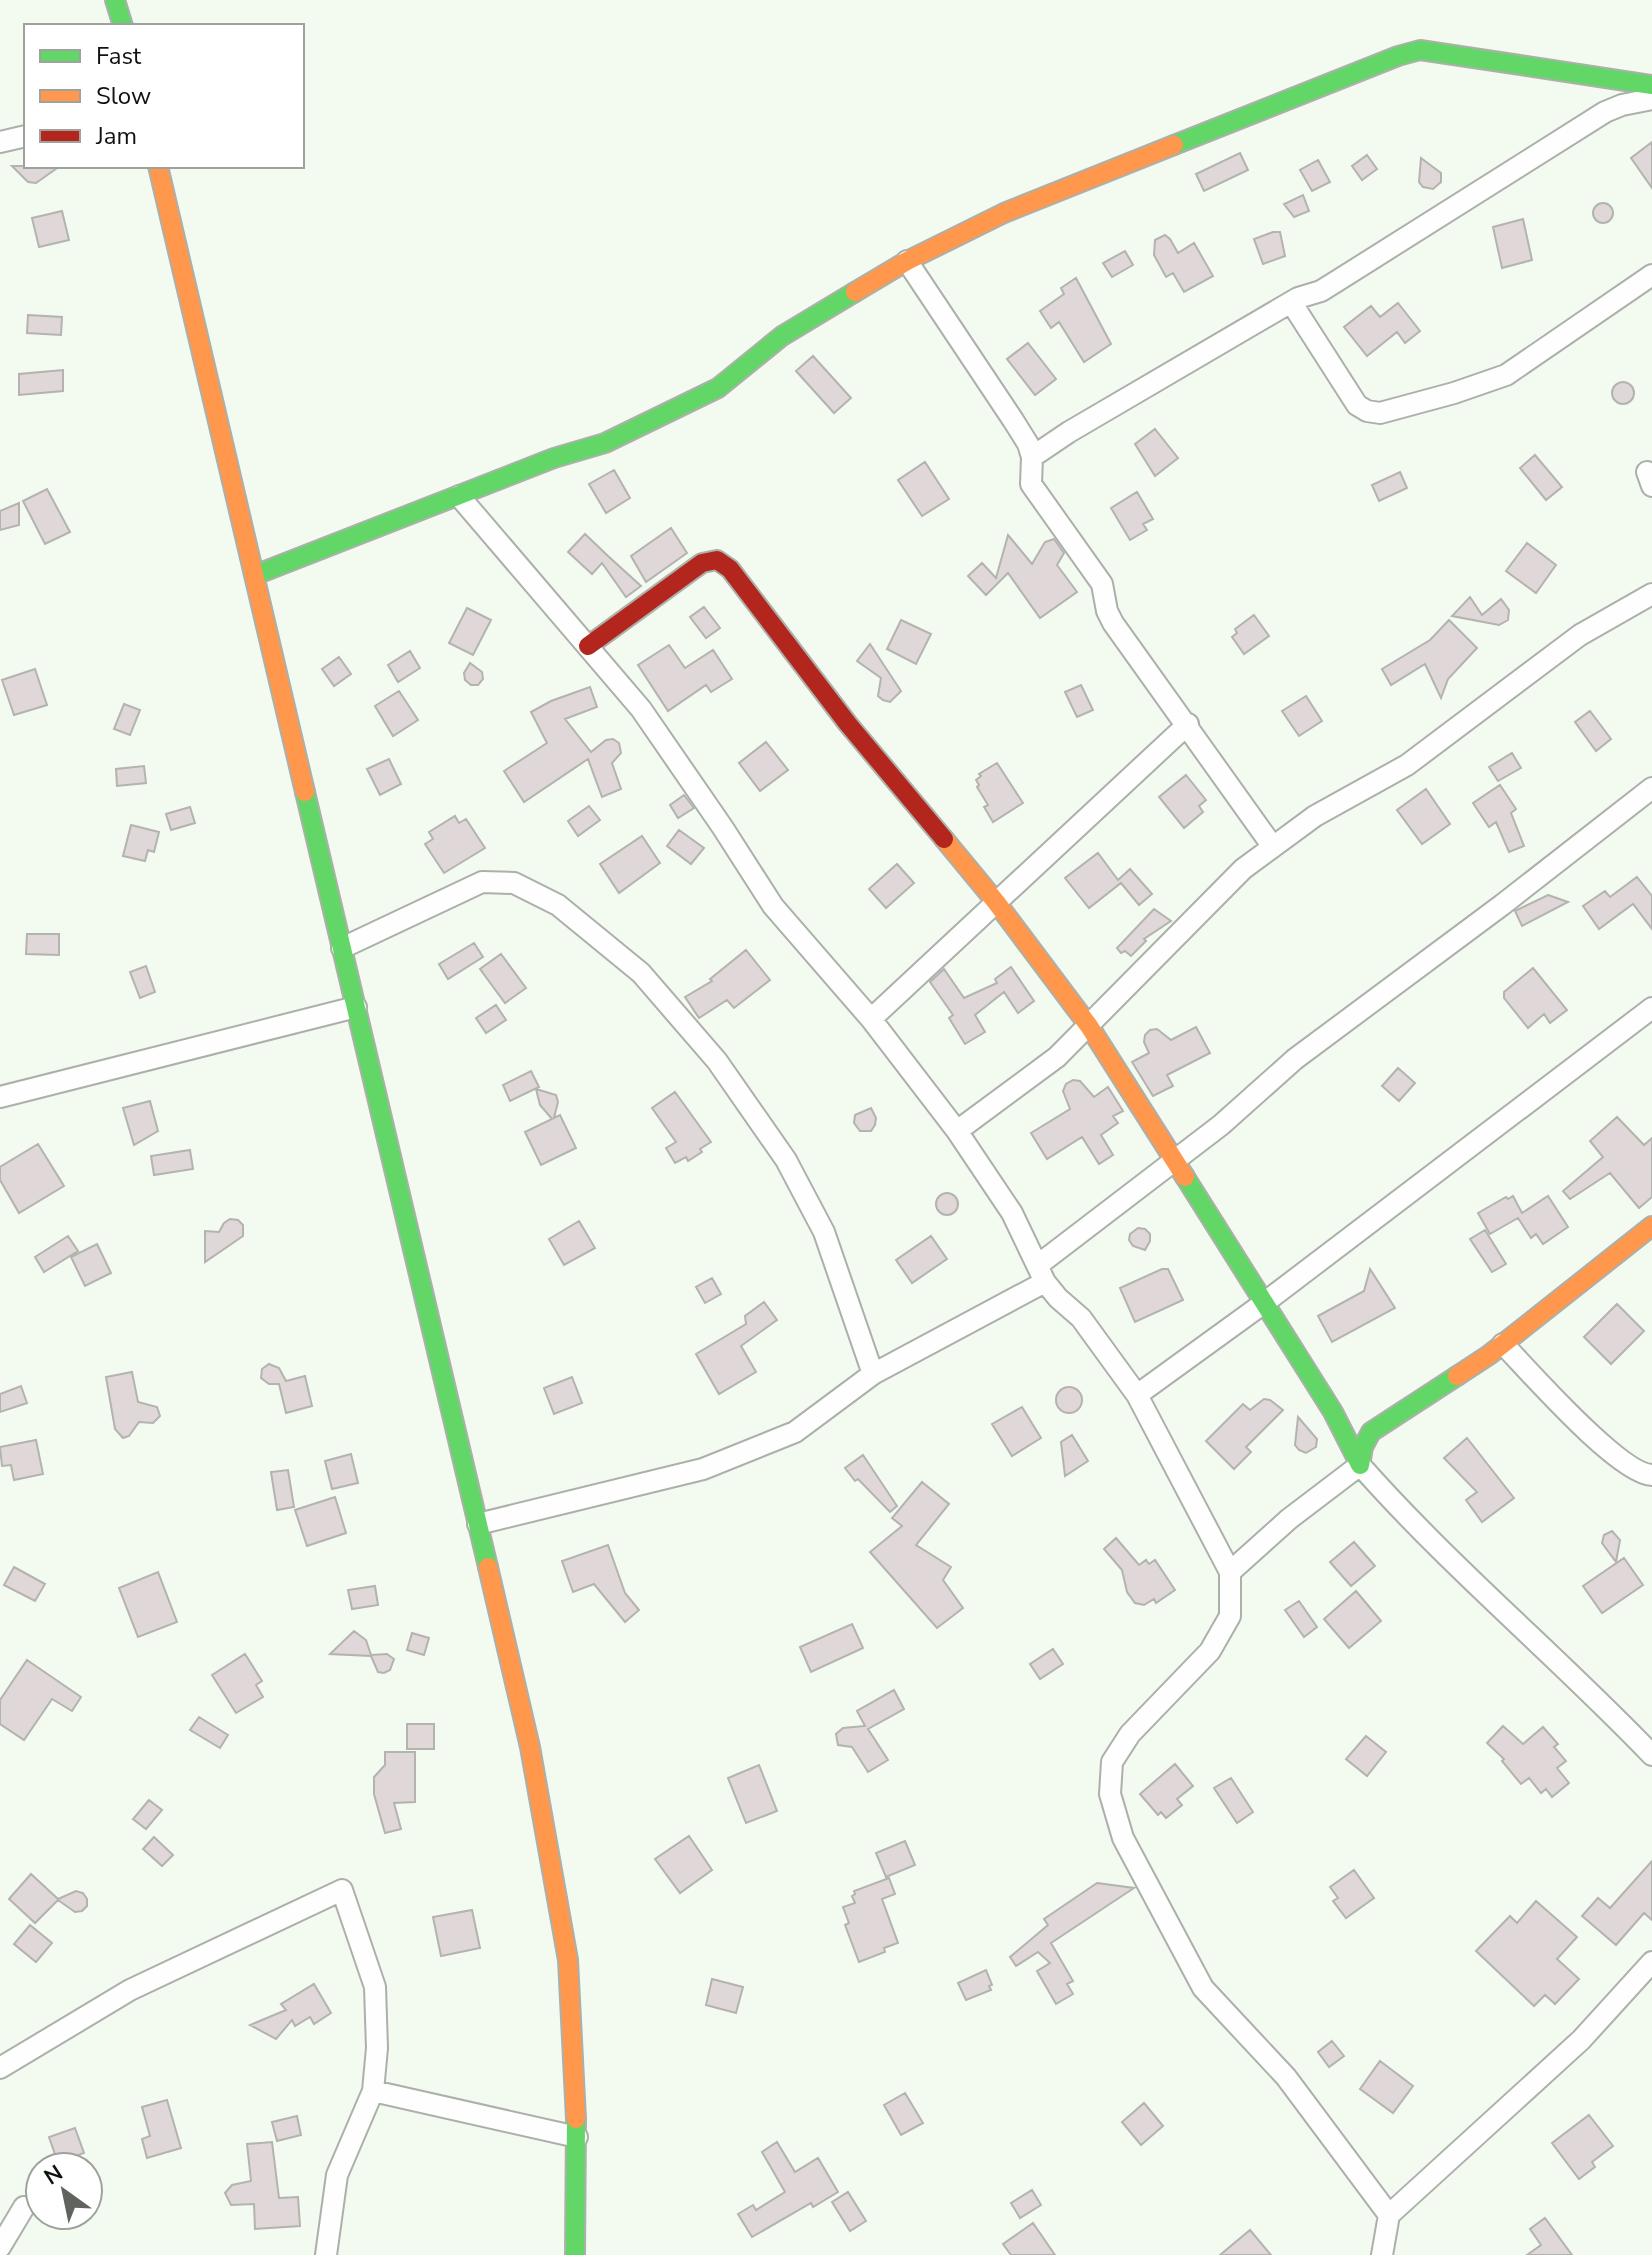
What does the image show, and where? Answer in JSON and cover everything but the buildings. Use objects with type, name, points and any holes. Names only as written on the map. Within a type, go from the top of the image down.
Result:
[{"type":"street","points":[[115,0],[122,24]]},
{"type":"street","points":[[255,575],[554,458],[605,443],[718,388],[782,336],[907,261],[1004,213],[1370,67],[1420,50],[1649,92]]},
{"type":"street","points":[[1032,457],[1069,432],[1291,302],[1321,291],[1605,112],[1649,92]]},
{"type":"street","points":[[0,142],[24,136]]},
{"type":"street","points":[[158,168],[530,1747],[555,1876],[569,1974],[577,2137],[575,2255]]},
{"type":"street","points":[[907,261],[1028,444],[1032,457],[1031,484],[1102,584],[1107,611],[1113,623],[1273,847]]},
{"type":"street","points":[[1291,302],[1357,405],[1380,413],[1506,375],[1652,275]]},
{"type":"street","points":[[459,496],[641,709],[773,906],[871,1019],[957,1131],[1012,1213],[1041,1273],[1058,1298],[1081,1318],[1137,1395],[1230,1572],[1230,1616],[1210,1651],[1130,1734],[1112,1762],[1110,1794],[1123,1838],[1203,1988],[1286,2077],[1389,2215]]},
{"type":"street","points":[[588,646],[702,563],[717,560],[730,569],[848,724],[996,902],[1089,1026],[1333,1412],[1360,1465],[1461,1571],[1652,1755]]},
{"type":"street","points":[[957,1131],[1057,1057],[1243,869],[1315,816],[1407,765],[1580,635],[1652,594]]},
{"type":"street","points":[[871,1019],[1188,724]]},
{"type":"street","points":[[478,1524],[703,1469],[795,1432],[873,1374],[1041,1273],[1221,1125],[1295,1059],[1502,905],[1652,788]]},
{"type":"street","points":[[342,948],[482,882],[514,883],[558,905],[641,973],[717,1061],[786,1160],[824,1232],[873,1374]]},
{"type":"street","points":[[0,1097],[356,1007]]},
{"type":"street","points":[[1137,1395],[1264,1303],[1652,1008]]},
{"type":"street","points":[[1230,1572],[1289,1519],[1360,1465],[1363,1447],[1371,1432],[1503,1344],[1652,1226]]},
{"type":"street","points":[[1503,1344],[1567,1411],[1626,1465],[1645,1475],[1652,1475]]},
{"type":"street","points":[[0,2068],[130,1990],[342,1890],[375,1987],[377,2048],[373,2091],[337,2175],[326,2255]]},
{"type":"street","points":[[1382,2255],[1389,2215],[1581,2040],[1652,1962]]},
{"type":"street","points":[[373,2091],[577,2137]]},
{"type":"street","points":[[0,2247],[24,2207]]},
{"type":"traffic: fast","points":[[115,0],[122,24]]},
{"type":"traffic: fast","points":[[1174,145],[1420,50],[1652,85]]},
{"type":"traffic: fast","points":[[255,575],[554,458],[605,443],[718,388],[782,336],[855,292]]},
{"type":"traffic: fast","points":[[305,792],[488,1567]]},
{"type":"traffic: fast","points":[[1185,1177],[1333,1412],[1360,1465],[1363,1447],[1371,1432],[1457,1376]]},
{"type":"traffic: fast","points":[[575,2255],[576,2119]]},
{"type":"traffic: slow","points":[[855,292],[907,261],[1004,213],[1174,145]]},
{"type":"traffic: slow","points":[[158,168],[305,792]]},
{"type":"traffic: slow","points":[[944,839],[996,902],[1089,1026],[1185,1177]]},
{"type":"traffic: slow","points":[[1457,1376],[1489,1355],[1652,1226]]},
{"type":"traffic: slow","points":[[488,1567],[530,1747],[568,1960],[576,2119]]},
{"type":"traffic: jam","points":[[588,646],[702,563],[717,560],[730,569],[848,724],[944,839]]}]
